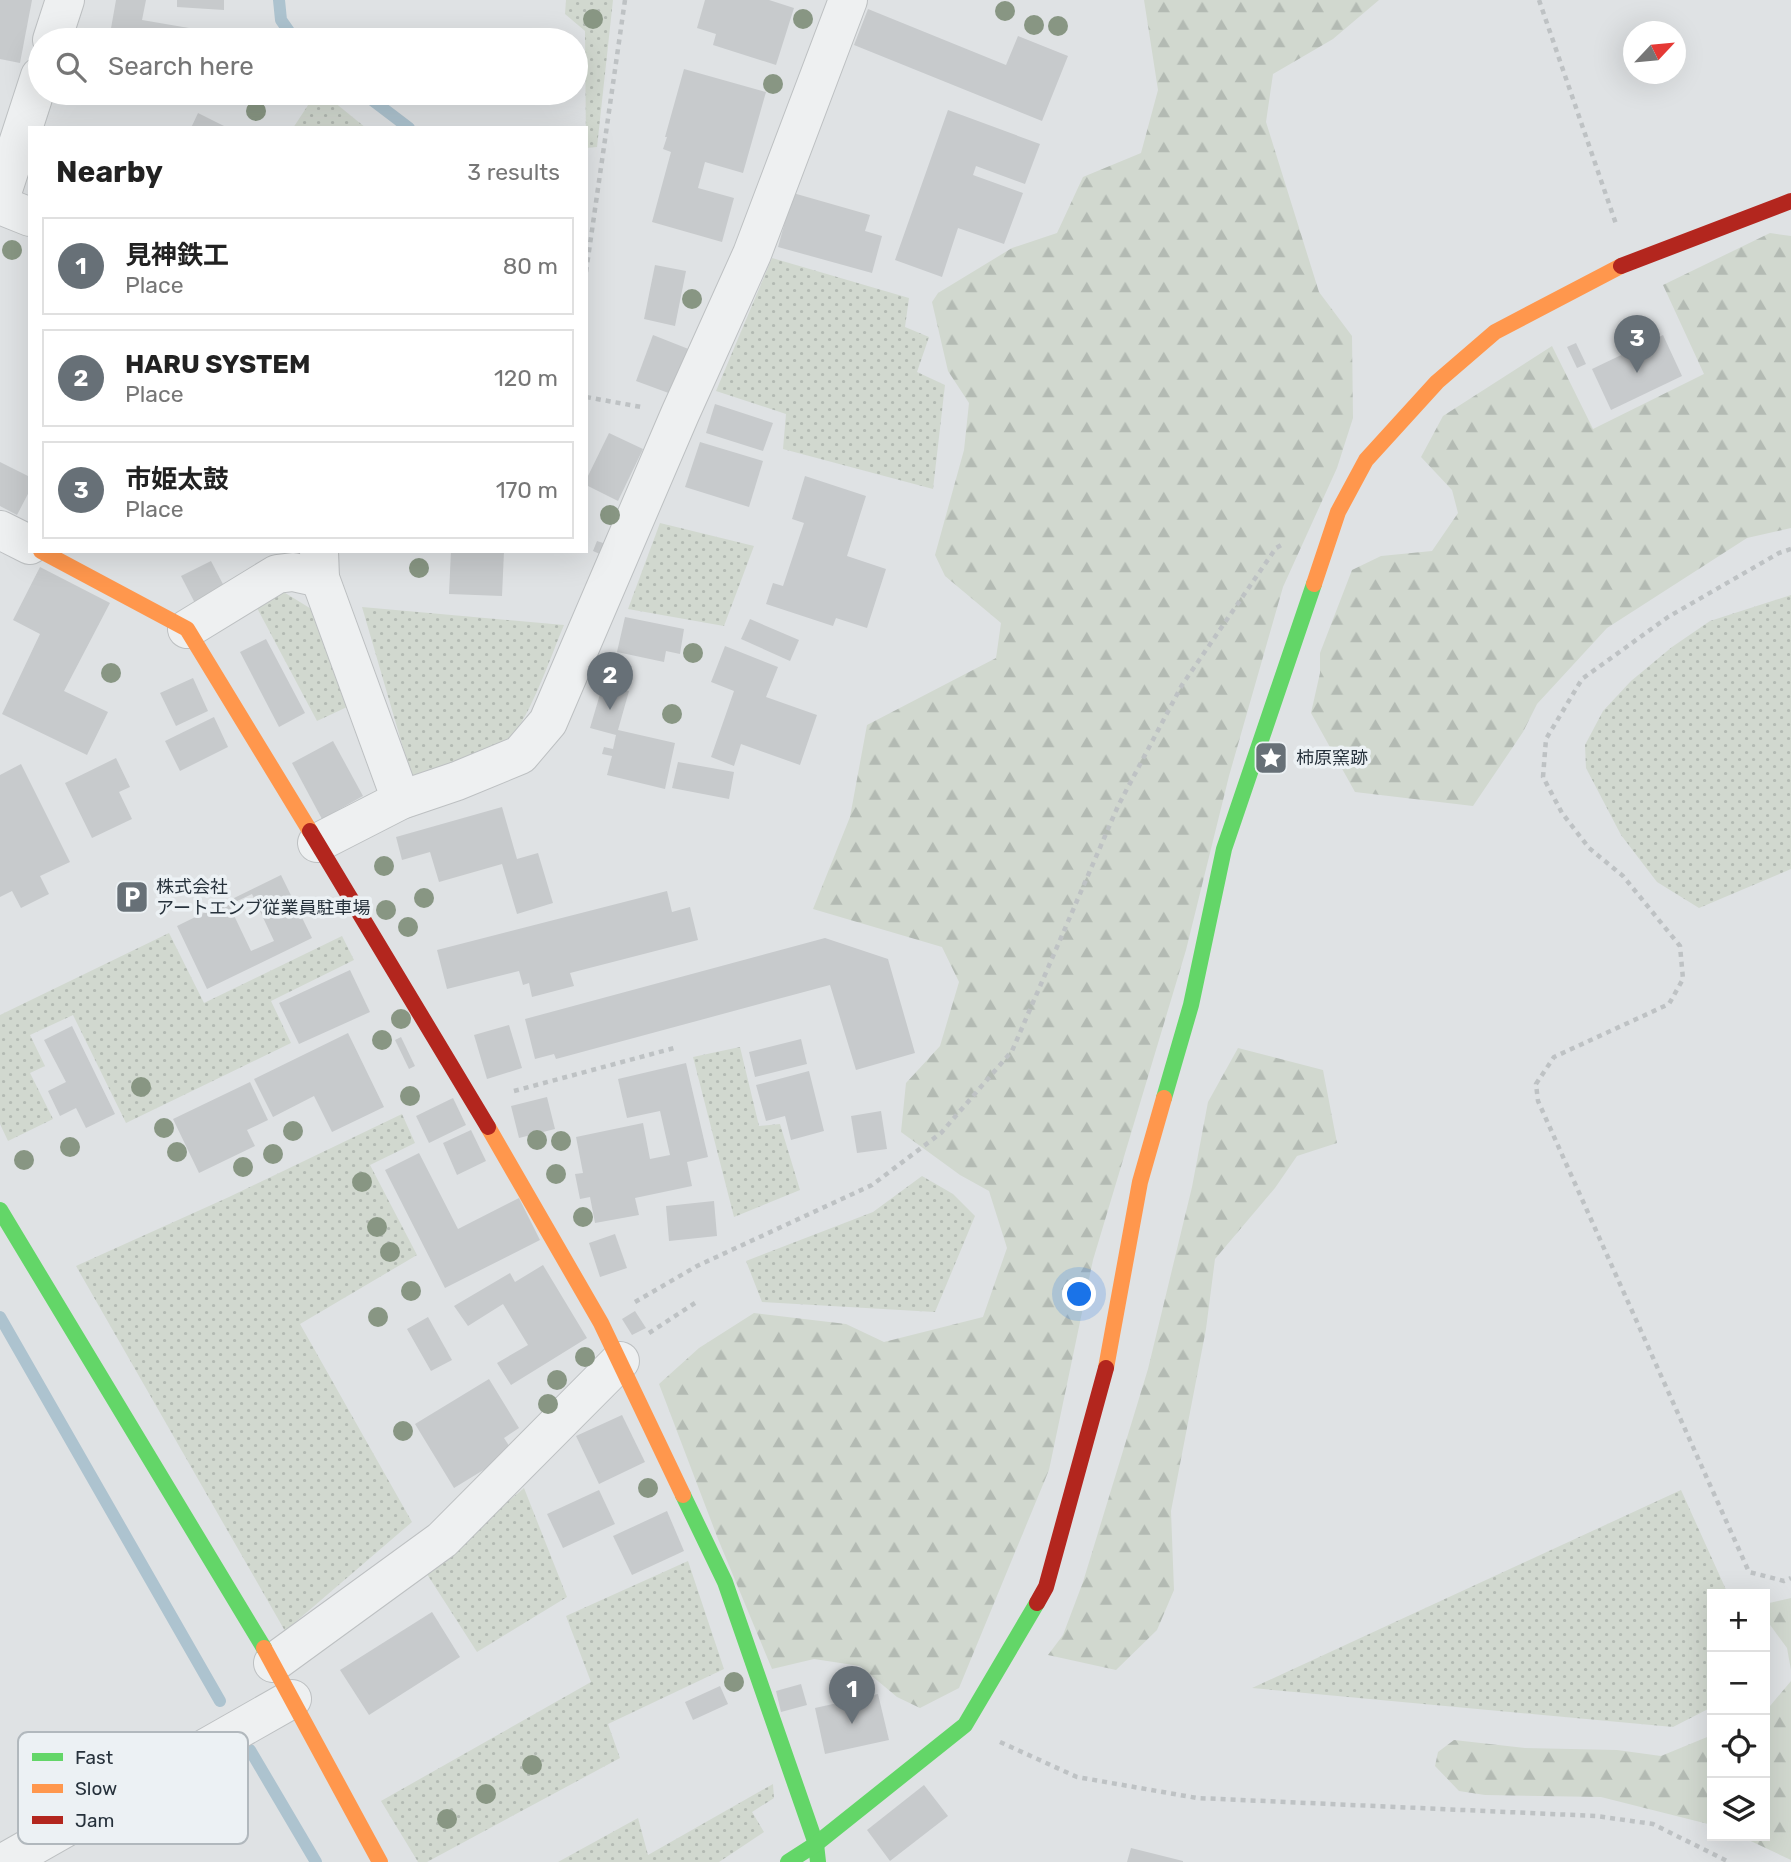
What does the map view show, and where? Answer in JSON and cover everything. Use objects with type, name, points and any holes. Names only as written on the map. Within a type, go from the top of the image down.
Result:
[{"type":"street","points":[[56,28],[65,0]]},
{"type":"street","points":[[317,843],[401,800],[520,755],[548,722],[752,254],[848,0]]},
{"type":"street","points":[[0,199],[31,105]]},
{"type":"street","points":[[788,1862],[816,1844],[965,1725],[1046,1587],[1104,1378],[1140,1182],[1191,1006],[1224,849],[1338,512],[1366,460],[1437,382],[1495,332],[1629,262],[1791,201]]},
{"type":"street","points":[[0,205],[28,216]]},
{"type":"street","points":[[0,530],[28,544]]},
{"type":"street","points":[[45,553],[187,629],[474,1102],[601,1323],[724,1582],[816,1844],[818,1862]]},
{"type":"street","points":[[187,629],[277,574],[320,565],[401,800]]},
{"type":"street","points":[[0,1210],[273,1663],[380,1862]]},
{"type":"street","points":[[273,1663],[442,1540],[620,1361]]},
{"type":"street","points":[[234,1732],[292,1699]]},
{"type":"street","points":[[5,1862],[37,1844]]},
{"type":"path","points":[[588,258],[625,0]]},
{"type":"path","points":[[1539,0],[1629,262]]},
{"type":"path","points":[[588,397],[680,414]]},
{"type":"path","points":[[601,1323],[697,1266],[872,1185],[941,1133],[1012,1051],[1118,806],[1182,685],[1276,548],[1286,542]]},
{"type":"path","points":[[1791,549],[1779,553],[1668,617],[1582,679],[1546,739],[1543,777],[1562,813],[1589,848],[1623,876],[1680,946],[1683,979],[1668,1004],[1554,1057],[1536,1084],[1538,1101],[1749,1572],[1784,1581],[1791,1578]]},
{"type":"path","points":[[474,1102],[678,1046]]},
{"type":"path","points":[[620,1361],[652,1331],[695,1303]]},
{"type":"path","points":[[965,1725],[1077,1777],[1197,1798],[1596,1816],[1653,1824],[1729,1862]]},
{"type":"green space","points":[[566,0],[613,0],[597,147],[588,148],[588,126],[586,126],[588,28],[581,28],[565,14]]},
{"type":"green space","points":[[1144,0],[1379,0],[1333,39],[1273,74],[1266,122],[1319,292],[1352,336],[1353,418],[1337,468],[1283,587],[1229,776],[1186,950],[1093,1260],[1049,1470],[959,1688],[920,1708],[897,1697],[860,1666],[814,1659],[772,1669],[718,1539],[659,1384],[699,1348],[754,1313],[846,1324],[884,1342],[983,1317],[1007,1248],[989,1191],[960,1175],[901,1132],[906,1083],[940,1046],[959,982],[942,947],[813,909],[850,817],[867,725],[996,658],[1001,623],[945,576],[935,555],[964,450],[969,403],[948,371],[932,302],[938,293],[1012,248],[1057,233],[1083,177],[1141,153],[1158,90]]},
{"type":"green space","points":[[308,105],[338,105],[364,126],[294,126]]},
{"type":"green space","points":[[1770,233],[1791,236],[1791,528],[1747,538],[1607,628],[1537,704],[1523,732],[1473,806],[1355,792],[1311,713],[1320,673],[1320,653],[1352,570],[1381,556],[1432,551],[1458,513],[1452,490],[1421,457],[1443,416],[1552,346],[1593,429],[1704,374],[1663,285]]},
{"type":"green space","points":[[772,258],[909,298],[905,327],[929,337],[917,372],[945,385],[933,489],[783,449],[786,414],[716,391]]},
{"type":"green space","points":[[660,523],[754,546],[724,626],[628,609]]},
{"type":"green space","points":[[282,591],[313,610],[347,707],[317,721],[256,606]]},
{"type":"green space","points":[[1791,595],[1791,869],[1699,908],[1657,882],[1621,835],[1586,768],[1585,745],[1603,711],[1631,681],[1672,647],[1710,621]]},
{"type":"green space","points":[[362,607],[564,625],[526,715],[511,736],[478,756],[413,782]]},
{"type":"green space","points":[[169,933],[204,1003],[342,936],[354,960],[271,1001],[291,1043],[126,1123],[73,1015],[30,1035],[45,1066],[30,1073],[53,1119],[8,1141],[0,1124],[0,1015]]},
{"type":"green space","points":[[740,1047],[759,1126],[780,1124],[800,1190],[734,1217],[693,1057]]},
{"type":"green space","points":[[1238,1048],[1323,1070],[1337,1143],[1297,1156],[1275,1188],[1215,1259],[1206,1329],[1171,1511],[1174,1590],[1157,1630],[1116,1670],[1048,1655],[1063,1635],[1083,1582],[1148,1369],[1192,1187],[1208,1102]]},
{"type":"green space","points":[[402,1114],[415,1143],[370,1165],[417,1255],[300,1324],[412,1522],[285,1631],[76,1266],[229,1197]]},
{"type":"green space","points":[[922,1176],[953,1194],[975,1216],[935,1312],[762,1302],[746,1261],[873,1212]]},
{"type":"green space","points":[[524,1488],[567,1597],[477,1652],[425,1571]]},
{"type":"green space","points":[[1681,1490],[1726,1589],[1707,1589],[1707,1710],[1673,1727],[1252,1688]]},
{"type":"green space","points":[[688,1561],[724,1669],[608,1724],[620,1758],[427,1862],[418,1862],[381,1801],[591,1682],[566,1616]]},
{"type":"green space","points":[[1791,1598],[1791,1670],[1787,1648],[1770,1625],[1770,1603]]},
{"type":"green space","points":[[1791,1681],[1791,1860],[1751,1841],[1770,1841],[1770,1706]]},
{"type":"green space","points":[[1707,1737],[1707,1824],[1601,1797],[1485,1795],[1459,1791],[1435,1766],[1438,1752],[1454,1740],[1525,1748],[1617,1750],[1661,1756]]},
{"type":"green space","points":[[773,1784],[774,1798],[752,1812],[764,1832],[719,1862],[558,1862],[638,1818],[648,1855]]},
{"type":"building","points":[[0,0],[32,0],[20,63],[0,59]]},
{"type":"building","points":[[116,0],[146,0],[142,20],[189,28],[111,28]]},
{"type":"building","points":[[177,0],[224,0],[224,10],[177,7]]},
{"type":"building","points":[[705,0],[769,0],[794,8],[776,65],[713,45],[716,34],[697,28]]},
{"type":"building","points":[[868,9],[1006,65],[1018,36],[1068,56],[1042,121],[854,45]]},
{"type":"building","points":[[684,69],[766,92],[743,173],[705,162],[698,188],[734,198],[722,242],[652,222],[671,152],[663,149],[665,137]]},
{"type":"building","points":[[948,110],[1040,144],[1025,184],[976,166],[973,175],[1023,193],[1004,244],[958,228],[942,277],[895,260]]},
{"type":"building","points":[[198,113],[224,126],[192,126]]},
{"type":"building","points":[[793,193],[870,215],[865,231],[882,236],[872,273],[778,247]]},
{"type":"building","points":[[655,265],[686,271],[675,326],[644,319]]},
{"type":"building","points":[[653,335],[691,350],[674,395],[636,381]]},
{"type":"building","points":[[1663,335],[1682,376],[1611,410],[1592,369]]},
{"type":"building","points":[[1576,343],[1586,364],[1577,368],[1567,347]]},
{"type":"building","points":[[715,404],[773,423],[763,451],[706,433]]},
{"type":"building","points":[[609,433],[643,449],[618,501],[588,486],[588,476]]},
{"type":"building","points":[[700,442],[763,461],[749,507],[685,487]]},
{"type":"building","points":[[0,462],[28,476],[28,494],[17,515],[0,506]]},
{"type":"building","points":[[805,476],[866,496],[847,556],[886,569],[867,628],[836,618],[833,626],[766,604],[773,583],[783,586],[804,523],[792,519]]},
{"type":"building","points":[[597,541],[606,544],[602,555],[593,551]]},
{"type":"building","points":[[451,553],[504,553],[502,596],[449,594]]},
{"type":"building","points":[[211,561],[227,592],[197,607],[181,576]]},
{"type":"building","points":[[40,567],[110,603],[64,691],[108,712],[87,755],[2,714],[40,634],[13,620]]},
{"type":"building","points":[[625,617],[684,629],[680,654],[666,651],[664,662],[617,652]]},
{"type":"building","points":[[750,619],[799,640],[790,661],[741,639]]},
{"type":"building","points":[[266,639],[305,713],[279,727],[240,652]]},
{"type":"building","points":[[725,646],[778,667],[766,697],[817,715],[800,765],[741,744],[734,766],[711,757],[734,691],[711,682]]},
{"type":"building","points":[[193,678],[208,711],[176,726],[160,693]]},
{"type":"building","points":[[603,684],[629,691],[618,730],[675,743],[665,789],[607,775],[612,756],[602,754],[604,747],[613,749],[616,735],[590,728]]},
{"type":"building","points":[[214,717],[228,747],[180,771],[165,741]]},
{"type":"building","points":[[333,741],[363,796],[322,819],[292,763]]},
{"type":"building","points":[[116,758],[130,787],[119,792],[132,819],[92,838],[65,783]]},
{"type":"building","points":[[678,762],[734,772],[729,799],[672,788]]},
{"type":"building","points":[[21,764],[70,862],[40,876],[49,894],[21,908],[12,891],[0,897],[0,775]]},
{"type":"building","points":[[502,807],[517,859],[538,853],[553,903],[517,914],[502,864],[439,882],[430,852],[402,860],[396,837]]},
{"type":"building","points":[[281,875],[312,938],[207,989],[177,926]],"holes":[[[252,894],[274,941],[251,951],[229,905]]]},
{"type":"building","points":[[667,891],[672,912],[690,907],[698,940],[570,973],[574,986],[532,997],[529,983],[523,985],[519,971],[447,989],[437,950]]},
{"type":"building","points":[[825,938],[888,959],[915,1053],[856,1070],[830,985],[556,1059],[554,1054],[535,1059],[525,1019]]},
{"type":"building","points":[[350,970],[370,1012],[299,1044],[279,1003]]},
{"type":"building","points":[[509,1025],[522,1068],[487,1079],[474,1035]]},
{"type":"building","points":[[72,1026],[115,1114],[86,1128],[76,1108],[60,1116],[48,1091],[66,1082],[44,1040]]},
{"type":"building","points":[[348,1033],[384,1107],[332,1132],[314,1096],[273,1117],[254,1079]]},
{"type":"building","points":[[401,1037],[415,1066],[409,1069],[395,1040]]},
{"type":"building","points":[[801,1039],[807,1064],[755,1077],[749,1052]]},
{"type":"building","points":[[686,1063],[708,1157],[687,1162],[692,1186],[635,1198],[639,1215],[595,1223],[590,1197],[580,1199],[575,1174],[583,1173],[576,1137],[643,1123],[650,1159],[670,1155],[660,1111],[627,1118],[618,1079]]},
{"type":"building","points":[[809,1071],[824,1131],[791,1140],[785,1116],[766,1121],[756,1085]]},
{"type":"building","points":[[250,1082],[268,1120],[247,1130],[255,1146],[199,1173],[173,1119]]},
{"type":"building","points":[[547,1097],[555,1129],[519,1138],[511,1106]]},
{"type":"building","points":[[453,1098],[466,1125],[429,1143],[416,1116]]},
{"type":"building","points":[[881,1111],[887,1149],[857,1153],[851,1116]]},
{"type":"building","points":[[471,1130],[486,1161],[457,1175],[443,1143]]},
{"type":"building","points":[[419,1153],[458,1229],[519,1198],[540,1240],[445,1288],[385,1170]]},
{"type":"building","points":[[714,1201],[717,1236],[669,1241],[666,1206]]},
{"type":"building","points":[[615,1234],[627,1268],[600,1277],[589,1243]]},
{"type":"building","points":[[543,1265],[587,1338],[511,1385],[497,1363],[528,1345],[503,1304],[468,1326],[454,1306],[510,1273],[515,1282]]},
{"type":"building","points":[[635,1311],[646,1328],[632,1335],[622,1319]]},
{"type":"building","points":[[428,1317],[452,1360],[431,1371],[407,1329]]},
{"type":"building","points":[[489,1379],[519,1428],[504,1438],[513,1452],[454,1488],[415,1424]]},
{"type":"building","points":[[622,1415],[645,1462],[599,1484],[576,1436]]},
{"type":"building","points":[[599,1490],[615,1524],[563,1548],[547,1514]]},
{"type":"building","points":[[667,1511],[684,1551],[632,1575],[613,1536]]},
{"type":"building","points":[[432,1612],[460,1657],[369,1715],[340,1670]]},
{"type":"building","points":[[801,1684],[807,1705],[781,1712],[776,1691]]},
{"type":"building","points":[[720,1686],[728,1704],[693,1720],[685,1702]]},
{"type":"building","points":[[878,1694],[889,1740],[825,1754],[815,1708]]},
{"type":"building","points":[[924,1785],[948,1816],[890,1861],[867,1830]]},
{"type":"building","points":[[1131,1848],[1183,1861],[1183,1862],[1127,1862]]},
{"type":"waterway","points":[[279,0],[281,20],[287,28]]},
{"type":"waterway","points":[[379,105],[406,126]]},
{"type":"waterway","points":[[0,1317],[220,1701]]},
{"type":"waterway","points":[[250,1750],[316,1862]]},
{"type":"traffic: fast","points":[[1164,1098],[1191,1005],[1224,849],[1314,584]]},
{"type":"traffic: fast","points":[[0,1210],[264,1648]]},
{"type":"traffic: fast","points":[[683,1495],[725,1582],[816,1844],[818,1862]]},
{"type":"traffic: fast","points":[[788,1862],[816,1844],[965,1725],[1037,1603]]},
{"type":"traffic: slow","points":[[1314,584],[1338,512],[1366,460],[1437,382],[1495,332],[1621,266]]},
{"type":"traffic: slow","points":[[45,553],[187,629],[310,831]]},
{"type":"traffic: slow","points":[[1106,1368],[1140,1182],[1164,1098]]},
{"type":"traffic: slow","points":[[488,1127],[601,1323],[683,1495]]},
{"type":"traffic: slow","points":[[264,1648],[380,1862]]},
{"type":"traffic: jam","points":[[1621,266],[1791,201]]},
{"type":"traffic: jam","points":[[310,831],[488,1127]]},
{"type":"traffic: jam","points":[[1037,1603],[1046,1587],[1106,1368]]},
{"type":"place","name":"市姫太鼓","points":[[1637,373]]},
{"type":"place","name":"HARU SYSTEM","points":[[610,710]]},
{"type":"place","name":"柿原窯跡","points":[[1271,758]]},
{"type":"place","name":"株式会社 アートエンブ従業員駐車場","points":[[132,897]]},
{"type":"place","name":"見神鉄工","points":[[852,1724]]}]
